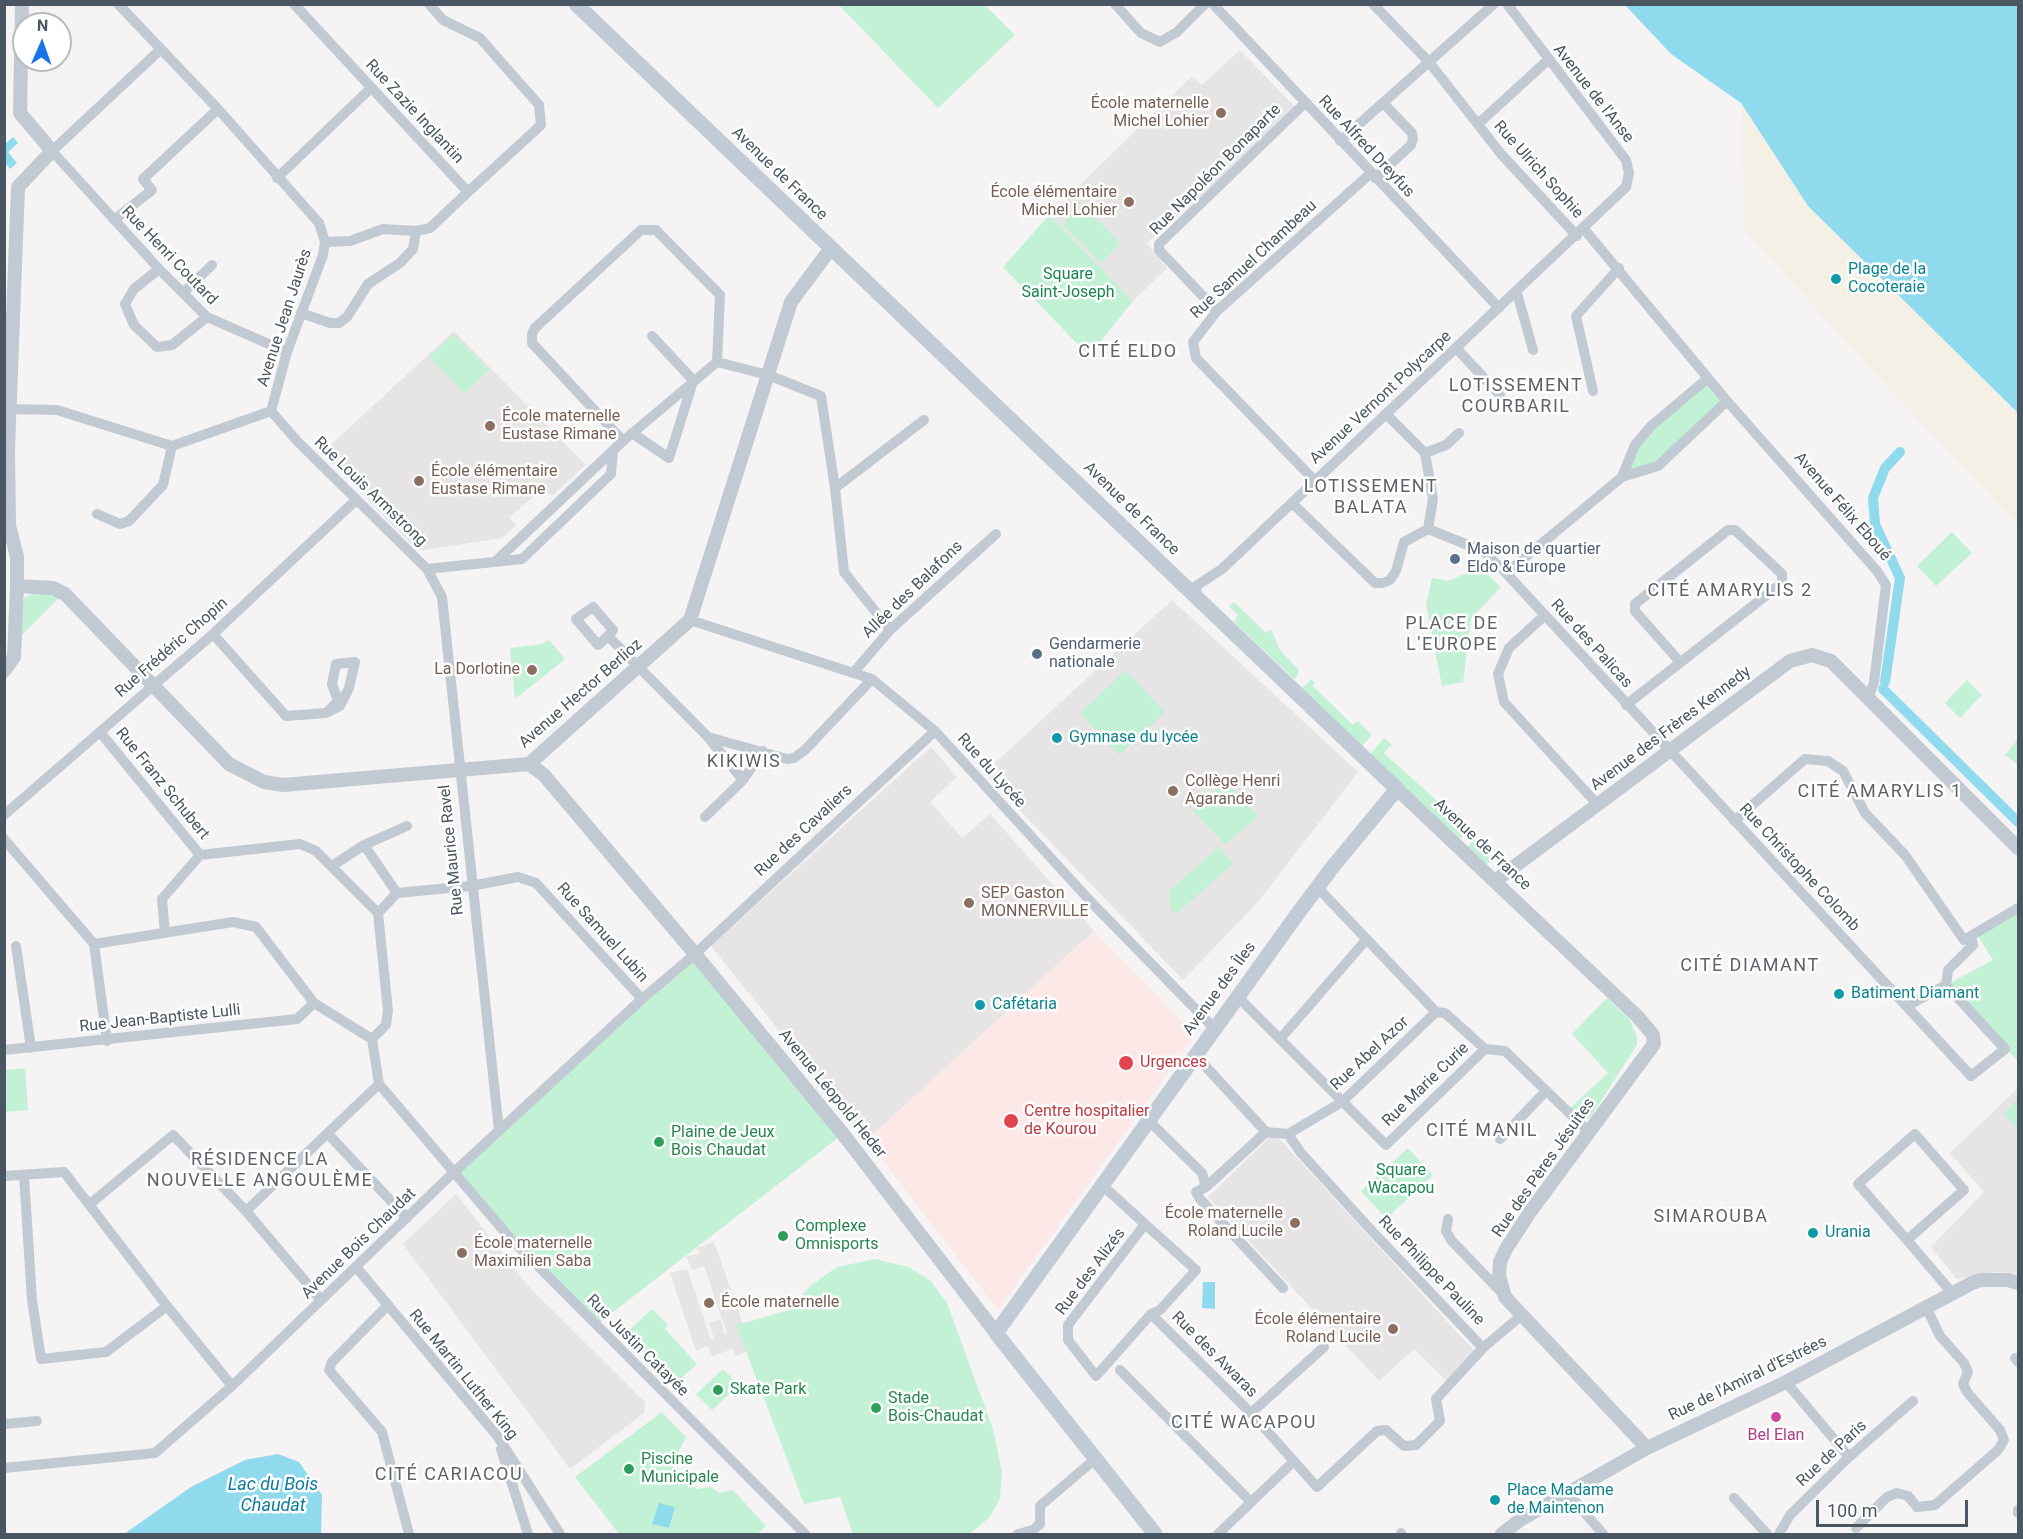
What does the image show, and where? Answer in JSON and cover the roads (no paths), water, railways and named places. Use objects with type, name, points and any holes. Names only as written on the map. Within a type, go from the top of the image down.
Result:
[{"type":"main road","name":"Avenue de France","points":[[576,4],[1193,590],[1397,789]]},
{"type":"main road","name":"Avenue des Îles","points":[[996,1333],[1317,887],[1397,789]]},
{"type":"main road","name":"Avenue Léopold Heder","points":[[996,1333],[1094,1460],[1155,1534]]},
{"type":"street","points":[[21,4],[20,112],[52,151]]},
{"type":"street","name":"Avenue Jean Jaurès","points":[[118,4],[218,109],[319,223],[325,242],[323,255],[287,352],[271,411],[172,446]]},
{"type":"street","name":"Rue Zazie Inglantin","points":[[294,4],[468,192]]},
{"type":"street","points":[[325,242],[350,241],[383,229],[416,231],[430,228],[541,125],[539,105],[480,38],[443,20],[429,4]]},
{"type":"street","points":[[1115,4],[1141,33],[1160,42],[1177,32],[1205,4]]},
{"type":"street","name":"Rue Alfred Dreyfus","points":[[1213,4],[1499,308]]},
{"type":"street","name":"Rue Ulrich Sophie","points":[[1373,4],[1429,62],[1501,154],[1580,232]]},
{"type":"street","points":[[1340,141],[1494,4]]},
{"type":"street","name":"Avenue de l'Anse","points":[[1507,4],[1626,160],[1629,173],[1626,187],[1580,232]]},
{"type":"street","points":[[4,671],[14,657],[17,557],[9,525],[6,449],[9,409],[8,339],[18,188],[52,151],[160,50]]},
{"type":"street","name":"Rue Ulrich Sophie","points":[[1478,124],[1548,60]]},
{"type":"street","points":[[278,178],[371,88]]},
{"type":"street","name":"Rue Napoléon Bonaparte","points":[[1217,311],[1159,250],[1159,244],[1305,103]]},
{"type":"street","name":"Rue Samuel Chambeau","points":[[1315,481],[1196,358],[1193,342],[1217,311],[1373,175],[1411,145],[1412,133],[1383,103]]},
{"type":"street","points":[[114,220],[152,190],[143,179],[218,109]]},
{"type":"street","name":"Rue Henri Coutard","points":[[52,151],[159,269],[207,317],[287,352]]},
{"type":"street","points":[[623,441],[532,343],[532,334],[535,327],[641,230],[656,230],[720,294],[717,362]]},
{"type":"street","points":[[301,313],[330,323],[339,323],[347,317],[368,284],[400,262],[413,249],[416,231]]},
{"type":"street","name":"Avenue Félix Eboué","points":[[1580,232],[1618,268],[1727,401],[1877,571],[1886,585],[1874,682],[1868,700]]},
{"type":"street","name":"Avenue Vernont Polycarpe","points":[[1193,590],[1222,569],[1580,232]]},
{"type":"street","points":[[690,620],[791,302],[831,248]]},
{"type":"street","points":[[184,292],[213,265]]},
{"type":"street","points":[[1593,391],[1576,316],[1618,268]]},
{"type":"street","points":[[159,269],[134,289],[124,304],[134,325],[157,347],[172,345],[207,317]]},
{"type":"street","points":[[1517,292],[1533,350]]},
{"type":"street","points":[[652,336],[693,380]]},
{"type":"street","points":[[1456,348],[1500,395]]},
{"type":"street","points":[[717,362],[768,375],[821,396],[835,488],[844,572],[890,630]]},
{"type":"street","points":[[495,562],[623,441],[717,362]]},
{"type":"street","points":[[1622,477],[1635,445],[1651,426],[1708,378]]},
{"type":"street","points":[[632,433],[669,458],[693,380]]},
{"type":"street","points":[[1506,573],[1622,477],[1658,466],[1727,401]]},
{"type":"street","points":[[9,409],[57,410],[172,446],[163,485],[129,521],[120,524],[97,514]]},
{"type":"street","name":"Rue Louis Armstrong","points":[[271,411],[356,500],[427,569],[522,559],[611,474],[613,451]]},
{"type":"street","points":[[1292,503],[1376,583],[1390,580],[1396,571],[1400,548],[1404,542],[1428,529],[1433,499],[1425,453],[1386,414]]},
{"type":"street","points":[[835,488],[924,420]]},
{"type":"street","points":[[1425,453],[1446,445],[1459,433]]},
{"type":"street","name":"Rue Frédéric Chopin","points":[[4,815],[213,634],[356,500]]},
{"type":"street","name":"Rue des Palicas","points":[[1428,529],[1483,551],[1669,750]]},
{"type":"street","points":[[1626,705],[1782,583],[1782,574],[1735,530],[1728,530],[1635,604],[1635,611],[1680,662]]},
{"type":"street","name":"Allée des Balafons","points":[[854,672],[890,630],[996,534]]},
{"type":"street","name":"Rue Maurice Ravel","points":[[427,569],[442,597],[458,768],[499,1131]]},
{"type":"street","name":"Avenue Hector Berlioz","points":[[16,586],[53,588],[65,594],[229,764],[264,782],[283,785],[458,768],[529,764],[690,620]]},
{"type":"street","points":[[1544,616],[1509,648],[1498,674],[1504,702],[1598,805]]},
{"type":"street","name":"Rue du Lycée","points":[[690,620],[872,678],[935,731],[1092,903],[1214,1028]]},
{"type":"street","points":[[213,634],[286,716],[326,713],[340,706],[349,688],[355,662],[336,664],[332,684],[338,701],[326,713]]},
{"type":"street","points":[[608,636],[708,736],[743,780]]},
{"type":"street","name":"Avenue des Frères Kennedy","points":[[1495,881],[1790,661],[1812,655],[1832,661],[1868,700]]},
{"type":"street","points":[[708,736],[787,759],[794,758],[806,750],[872,678]]},
{"type":"street","points":[[1868,700],[2019,848]]},
{"type":"street","name":"Rue des Cavaliers","points":[[695,954],[935,731]]},
{"type":"street","name":"Rue Franz Schubert","points":[[100,732],[200,855]]},
{"type":"street","name":"Rue Christophe Colomb","points":[[1669,750],[1971,1076],[2005,1049],[1946,985]]},
{"type":"street","points":[[705,817],[743,780],[763,751]]},
{"type":"street","points":[[1734,821],[1805,759],[1828,761],[1843,771],[1865,813],[1905,855],[1973,945],[1948,970],[1946,985],[1907,1006]]},
{"type":"street","name":"Avenue Léopold Heder","points":[[529,764],[544,775],[695,954],[849,1142],[996,1333]]},
{"type":"street","name":"Avenue de France","points":[[1397,789],[1638,1017],[1653,1035],[1653,1044]]},
{"type":"street","points":[[332,866],[364,845],[407,826]]},
{"type":"street","points":[[4,839],[94,944],[106,1041]]},
{"type":"street","points":[[165,933],[162,899],[200,855],[300,844],[315,851],[378,913],[388,1011],[386,1025],[372,1039]]},
{"type":"street","points":[[364,845],[397,893],[378,913]]},
{"type":"street","name":"Rue Samuel Lubin","points":[[397,893],[471,886],[518,877],[536,883],[642,999]]},
{"type":"street","points":[[1317,887],[1436,1012],[1446,1013],[1485,1049]]},
{"type":"street","points":[[1968,938],[2019,908]]},
{"type":"street","points":[[94,944],[233,922],[256,927],[314,1004],[372,1039]]},
{"type":"street","points":[[1281,1038],[1366,940]]},
{"type":"street","points":[[16,946],[31,1048]]},
{"type":"street","name":"Avenue Bois Chaudat","points":[[4,1468],[154,1453],[232,1386],[453,1173],[642,999],[695,954]]},
{"type":"street","points":[[1237,996],[1342,1102]]},
{"type":"street","name":"Rue Jean-Baptiste Lulli","points":[[4,1050],[297,1019],[314,1004]]},
{"type":"street","name":"Rue Abel Azor","points":[[1288,1134],[1342,1102],[1436,1012]]},
{"type":"street","points":[[246,1211],[379,1084],[372,1039]]},
{"type":"street","name":"Rue des Pères Jésuites","points":[[1505,1297],[1499,1276],[1500,1262],[1506,1249],[1653,1044]]},
{"type":"street","name":"Rue Marie Curie","points":[[1342,1102],[1386,1145],[1485,1049],[1505,1051],[1589,1132]]},
{"type":"street","points":[[1194,1056],[1266,1132],[1288,1134]]},
{"type":"street","name":"Rue Justin Catayée","points":[[379,1084],[453,1173],[571,1302],[805,1534]]},
{"type":"street","points":[[1500,1139],[1545,1092]]},
{"type":"street","points":[[1149,1121],[1202,1173],[1206,1187]]},
{"type":"street","points":[[1266,1132],[1206,1187],[1196,1192],[1283,1288]]},
{"type":"street","points":[[328,1134],[407,1218]]},
{"type":"street","name":"Rue Philippe Pauline","points":[[1288,1134],[1301,1154],[1484,1348]]},
{"type":"street","points":[[1907,1240],[1964,1190],[1915,1134],[1858,1184],[1953,1294]]},
{"type":"street","points":[[90,1204],[173,1135],[246,1211],[321,1300]]},
{"type":"street","points":[[4,1176],[64,1172],[232,1386]]},
{"type":"street","points":[[24,1175],[32,1300],[41,1359],[106,1352],[167,1306]]},
{"type":"street","name":"Rue des Alizés","points":[[1102,1185],[1145,1224],[1068,1324],[1066,1334],[1068,1340],[1096,1376],[1151,1314]]},
{"type":"street","points":[[1448,1219],[1446,1231],[1451,1240],[1647,1448]]},
{"type":"street","name":"Rue des Awaras","points":[[1145,1224],[1196,1270],[1160,1310],[1151,1314],[1251,1413],[1292,1463],[1317,1487],[1377,1431],[1386,1430],[1404,1446],[1416,1445],[1440,1421],[1436,1399],[1484,1348]]},
{"type":"street","name":"Rue Martin Luther King","points":[[357,1268],[498,1437],[556,1533]]},
{"type":"street","name":"Rue de l'Amiral d'Estrées","points":[[1502,1534],[1520,1520],[1647,1448],[1786,1382],[1981,1280],[2008,1280],[2019,1283]]},
{"type":"street","points":[[387,1306],[332,1362],[329,1370],[333,1378],[382,1432],[410,1534]]},
{"type":"street","points":[[1856,1528],[1887,1497],[1897,1493],[1908,1496],[1917,1507],[1935,1505],[1998,1450],[2004,1440],[2000,1430],[1967,1392],[1963,1384],[1968,1372],[1964,1363],[1940,1336],[1927,1309]]},
{"type":"street","points":[[1484,1348],[1523,1314]]},
{"type":"street","points":[[1251,1413],[1324,1347]]},
{"type":"street","points":[[1120,1370],[1251,1502]]},
{"type":"street","points":[[1786,1382],[1849,1456]]},
{"type":"street","name":"Rue de Paris","points":[[1779,1534],[1790,1515],[1849,1456],[1913,1401]]},
{"type":"street","points":[[4,1424],[37,1421]]},
{"type":"street","points":[[498,1437],[528,1534]]},
{"type":"street","points":[[1018,1534],[1033,1530],[1040,1524],[1041,1506],[1094,1460]]},
{"type":"street","points":[[1218,1534],[1292,1463]]},
{"type":"street","points":[[1568,1493],[1603,1534]]},
{"type":"street","points":[[1734,1498],[1767,1534]]},
{"type":"water","points":[[1625,5],[2018,5],[2018,413],[1808,206],[1741,103],[1671,54]]},
{"type":"water","points":[[13,137],[18,143],[8,152],[17,163],[10,169],[5,162],[5,144]]},
{"type":"water","points":[[1203,1282],[1215,1282],[1215,1309],[1202,1308]]},
{"type":"water","name":"Lac du Bois Chaudat","points":[[278,1454],[299,1462],[322,1495],[321,1534],[124,1534],[191,1487],[245,1460]]},
{"type":"water","points":[[659,1503],[675,1507],[669,1528],[652,1524]]},
{"type":"waterway","points":[[1885,682],[1900,578],[1875,524],[1873,498],[1885,468],[1900,452]]},
{"type":"waterway","points":[[1883,689],[2018,822]]},
{"type":"place","name":"École maternelle Michel Lohier","points":[[1221,113]]},
{"type":"place","name":"École élémentaire Michel Lohier","points":[[1129,202]]},
{"type":"place","name":"Plage de la Cocoteraie","points":[[1836,279]]},
{"type":"place","name":"École maternelle Eustase Rimane","points":[[490,426]]},
{"type":"place","name":"École élémentaire Eustase Rimane","points":[[419,481]]},
{"type":"place","name":"Maison de quartier Eldo & Europe","points":[[1455,559]]},
{"type":"place","name":"Gendarmerie nationale","points":[[1037,654]]},
{"type":"place","name":"La Dorlotine","points":[[532,670]]},
{"type":"place","name":"Gymnase du lycée","points":[[1057,738]]},
{"type":"place","name":"Collège Henri Agarande","points":[[1173,791]]},
{"type":"place","name":"SEP Gaston MONNERVILLE","points":[[969,903]]},
{"type":"place","name":"Batiment Diamant","points":[[1839,994]]},
{"type":"place","name":"Cafétaria","points":[[980,1005]]},
{"type":"place","name":"Urgences","points":[[1126,1063]]},
{"type":"place","name":"Centre hospitalier de Kourou","points":[[1011,1121]]},
{"type":"place","name":"Plaine de Jeux Bois Chaudat","points":[[659,1142]]},
{"type":"place","name":"École maternelle Roland Lucile","points":[[1295,1223]]},
{"type":"place","name":"Urania","points":[[1813,1233]]},
{"type":"place","name":"Complexe Omnisports","points":[[783,1236]]},
{"type":"place","name":"École maternelle Maximilien Saba","points":[[462,1253]]},
{"type":"place","name":"École maternelle","points":[[709,1303]]},
{"type":"place","name":"École élémentaire Roland Lucile","points":[[1393,1329]]},
{"type":"place","name":"Skate Park","points":[[718,1390]]},
{"type":"place","name":"Stade Bois-Chaudat","points":[[876,1408]]},
{"type":"place","name":"Bel Elan","points":[[1776,1417]]},
{"type":"place","name":"Piscine Municipale","points":[[629,1469]]},
{"type":"place","name":"Place Madame de Maintenon","points":[[1495,1500]]},
{"type":"district","name":"CITÉ ELDO","points":[[1128,352]]},
{"type":"district","name":"LOTISSEMENT COURBARIL","points":[[1516,396]]},
{"type":"district","name":"LOTISSEMENT BALATA","points":[[1371,497]]},
{"type":"district","name":"CITÉ AMARYLIS 2","points":[[1730,591]]},
{"type":"district","name":"PLACE DE L'EUROPE","points":[[1452,634]]},
{"type":"district","name":"KIKIWIS","points":[[744,762]]},
{"type":"district","name":"CITÉ AMARYLIS 1","points":[[1880,792]]},
{"type":"district","name":"CITÉ DIAMANT","points":[[1750,966]]},
{"type":"district","name":"CITÉ MANIL","points":[[1482,1131]]},
{"type":"district","name":"RÉSIDENCE LA NOUVELLE ANGOULÈME","points":[[260,1170]]},
{"type":"district","name":"SIMAROUBA","points":[[1711,1217]]},
{"type":"district","name":"CITÉ WACAPOU","points":[[1244,1423]]},
{"type":"district","name":"CITÉ CARIACOU","points":[[449,1475]]},
{"type":"park label","name":"Square Saint-Joseph","points":[[1068,284]]},
{"type":"park label","name":"Square Wacapou","points":[[1401,1180]]}]
